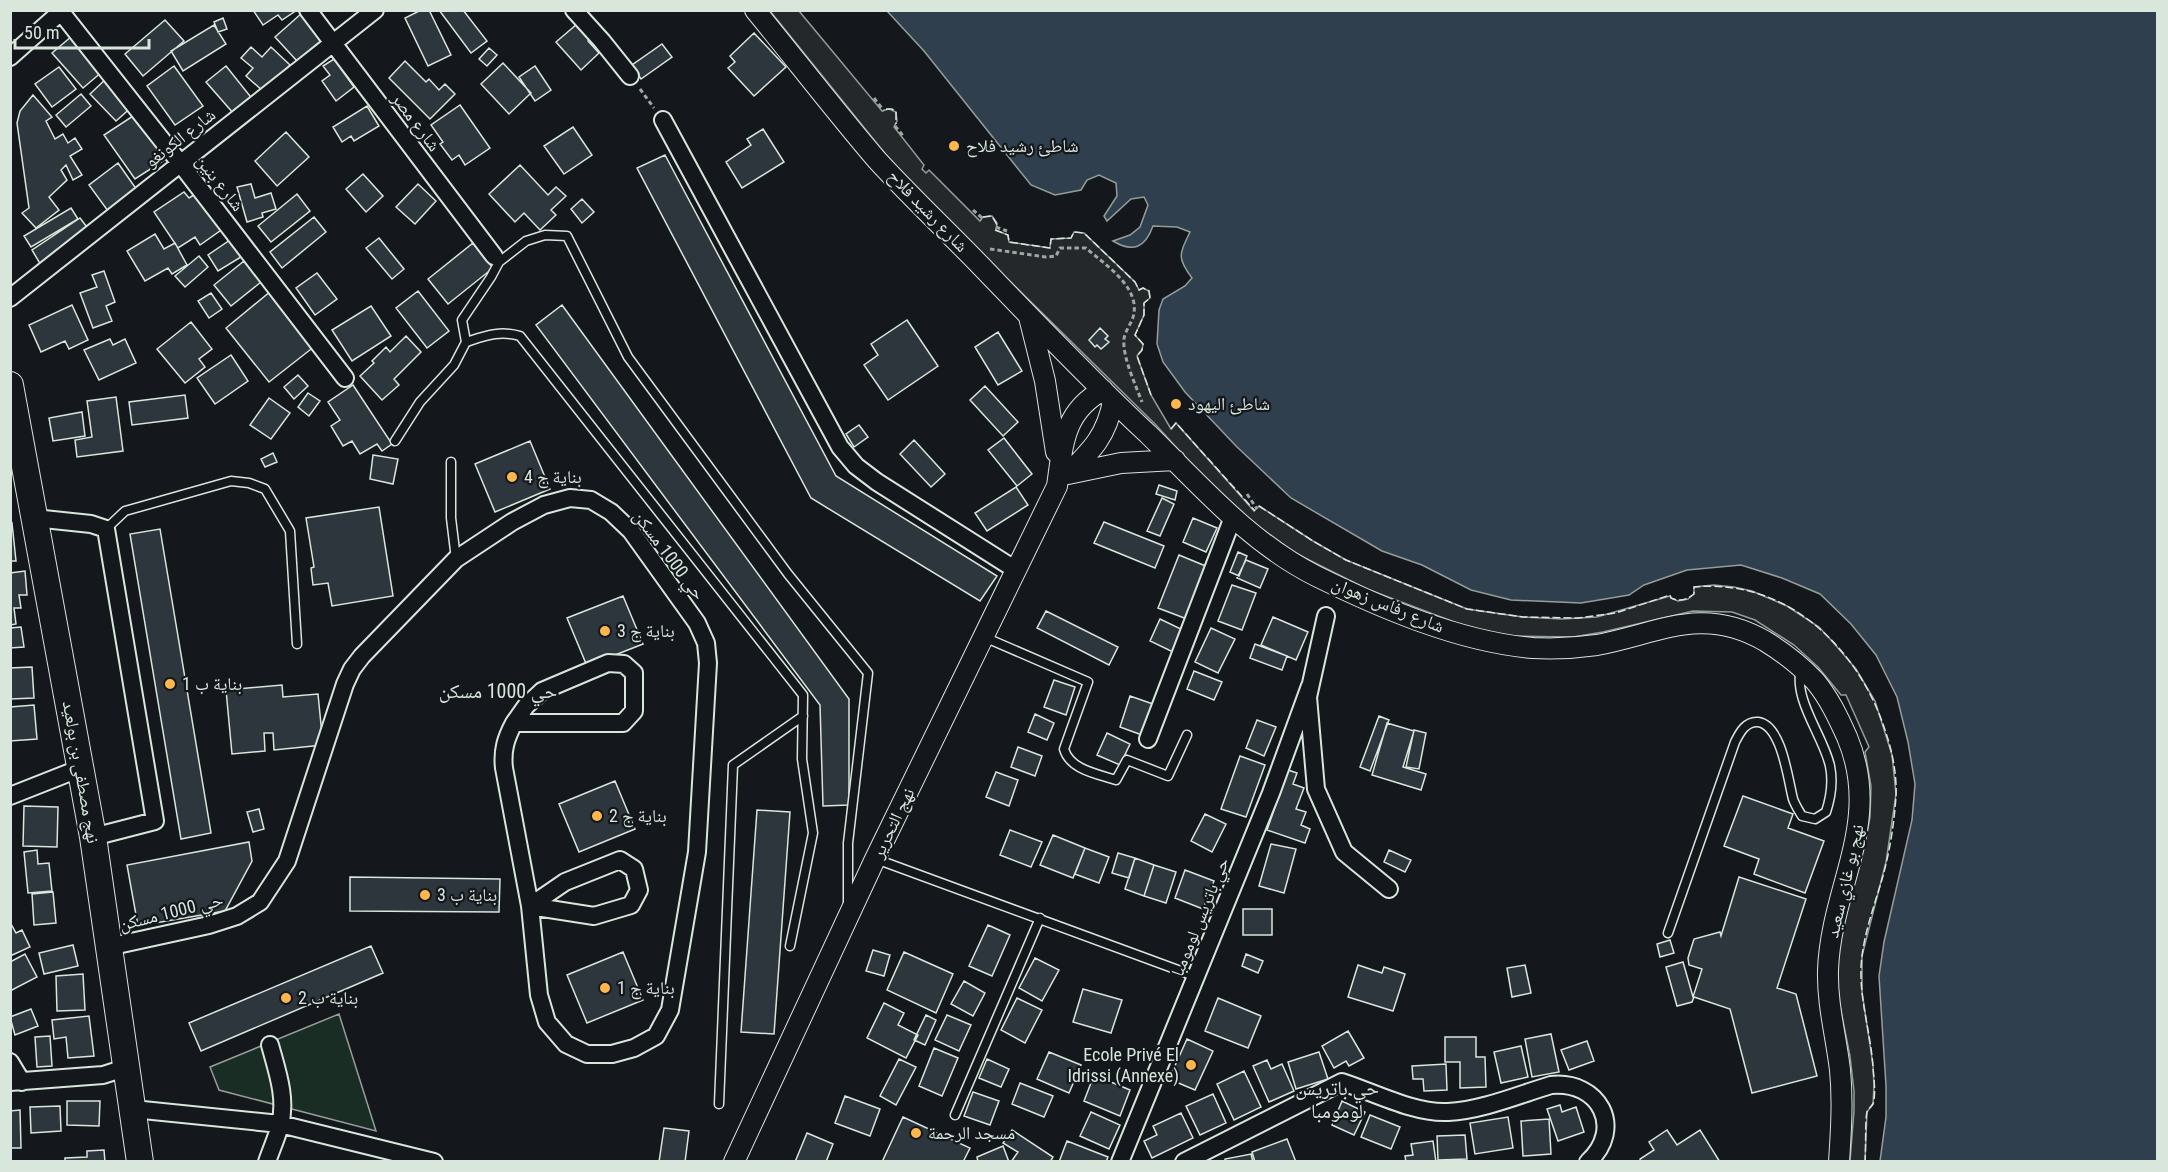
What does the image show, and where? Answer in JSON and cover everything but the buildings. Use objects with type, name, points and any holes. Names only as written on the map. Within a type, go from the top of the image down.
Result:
[{"type":"main road","name":"نهج مصطفى بن بولعيد","points":[[10,385],[14,418],[93,837],[140,1161]]},
{"type":"street","name":"شارع مصر","points":[[308,10],[494,256]]},
{"type":"street","name":"شارع الكونغو","points":[[10,298],[375,10]]},
{"type":"street","points":[[574,10],[630,76]]},
{"type":"street","name":"شارع رشيد فلاح","points":[[755,10],[878,161],[1108,396]]},
{"type":"street","points":[[10,57],[62,11]]},
{"type":"street","name":"شارع بنين","points":[[62,11],[345,378]]},
{"type":"street","points":[[663,120],[840,447],[856,466],[877,482],[1016,570]]},
{"type":"street","points":[[1028,314],[1048,393],[1061,478],[1121,463],[1175,460]]},
{"type":"street","name":"نهج التحرير","points":[[734,1161],[875,859],[1061,478],[1099,440],[1106,428],[1108,396],[1083,403],[1070,423],[1066,434],[1061,478]]},
{"type":"street","name":"شارع رفاس زهوان","points":[[1108,396],[1233,517],[1273,549],[1319,577],[1408,616],[1488,641],[1538,648],[1601,644],[1698,622],[1725,625]]},
{"type":"street","name":"حي 1000 مسكن","points":[[108,947],[209,925],[237,916],[260,902],[287,861],[352,669],[456,559],[512,522],[544,505],[570,498],[591,500],[611,512],[631,531],[697,623],[706,643],[708,689],[697,852],[670,1010],[656,1036],[634,1048],[612,1054],[587,1054],[566,1044],[548,1022],[539,995],[530,906],[503,755],[505,741],[514,723],[526,706],[542,691],[608,663],[624,664],[634,673],[634,711],[623,723],[514,723]]},
{"type":"street","points":[[1148,739],[1233,517]]},
{"type":"street","points":[[34,518],[91,524],[106,529],[156,821],[93,837]]},
{"type":"street","name":"حي باتريس لومومبا","points":[[1326,616],[1308,697],[1316,789],[1344,852],[1389,889]]},
{"type":"street","name":"نهج بو غازي سعيد","points":[[1725,625],[1746,631],[1785,653],[1801,668],[1828,698],[1856,762],[1860,794],[1859,825],[1855,850],[1834,919],[1829,960],[1828,991],[1842,1094],[1839,1161]]},
{"type":"street","name":"حي باتريس لومومبا","points":[[1120,1161],[1271,793],[1310,686]]},
{"type":"street","points":[[10,796],[81,768]]},
{"type":"street","points":[[620,860],[634,869],[639,890],[631,905],[594,916],[530,906],[565,882],[620,860]]},
{"type":"street","points":[[267,1161],[280,1124],[282,1103],[279,1075],[270,1045]]},
{"type":"street","points":[[10,1062],[16,1082],[103,1075],[125,1068]]},
{"type":"street","points":[[1184,1161],[1342,1082],[1422,1109],[1446,1112],[1470,1109],[1551,1085],[1575,1086],[1596,1100],[1605,1122],[1605,1135],[1601,1146],[1588,1161]]},
{"type":"street","points":[[133,1108],[280,1124],[384,1156],[434,1161]]},
{"type":"lane","points":[[395,441],[420,402],[454,365],[466,342],[462,320],[499,262],[526,241],[545,235],[567,236],[628,357],[788,574],[868,673],[848,843],[848,916]]},
{"type":"lane","points":[[466,342],[495,333],[520,336],[803,695],[802,759],[813,834],[790,946]]},
{"type":"lane","points":[[451,462],[451,518],[456,559]]},
{"type":"lane","points":[[106,529],[124,511],[231,481],[249,483],[265,489],[290,531],[297,644]]},
{"type":"lane","points":[[983,637],[1088,682],[1064,749],[1066,757],[1074,765],[1116,780],[1127,760],[1168,776],[1187,735]]},
{"type":"lane","points":[[1668,933],[1735,742],[1742,729],[1751,723],[1761,722],[1773,731],[1783,758],[1794,802],[1802,816],[1815,819],[1826,812],[1832,795],[1830,766],[1798,686],[1801,668]]},
{"type":"lane","points":[[719,1104],[733,765],[803,716]]},
{"type":"lane","points":[[875,859],[1197,977]]},
{"type":"lane","points":[[955,1115],[1040,918]]},
{"type":"path","points":[[630,76],[663,120]]},
{"type":"path","points":[[874,98],[884,111]]},
{"type":"path","points":[[895,126],[904,137]]},
{"type":"path","points":[[973,210],[982,218]]},
{"type":"path","points":[[996,227],[1007,231]]},
{"type":"path","points":[[986,248],[1046,257],[1056,256],[1060,248],[1086,248],[1128,287],[1135,313],[1124,338],[1125,351],[1143,407]]},
{"type":"path","points":[[1246,494],[1257,508]]},
{"type":"green space","points":[[339,1014],[376,1131],[219,1090],[210,1067]]},
{"type":"shaded area","points":[[770,11],[799,11],[882,111],[889,109],[896,112],[897,121],[894,127],[924,165],[922,169],[926,173],[929,170],[980,221],[983,217],[992,216],[997,223],[996,230],[1008,235],[1009,242],[1050,248],[1051,239],[1071,238],[1074,232],[1084,233],[1135,282],[1139,290],[1143,288],[1149,291],[1150,298],[1144,303],[1144,315],[1135,335],[1143,344],[1137,356],[1151,395],[1171,429],[1176,423],[1254,511],[1259,506],[1346,560],[1467,609],[1523,617],[1561,619],[1597,617],[1670,596],[1678,601],[1688,599],[1694,594],[1694,587],[1714,585],[1752,591],[1787,606],[1819,627],[1856,669],[1875,701],[1892,755],[1896,794],[1886,862],[1862,956],[1862,992],[1874,1085],[1873,1104],[1867,1112],[1865,1161],[1850,1161],[1854,1091],[1850,1056],[1838,996],[1836,969],[1844,919],[1866,839],[1870,817],[1871,786],[1865,752],[1869,747],[1846,695],[1841,695],[1818,667],[1794,645],[1755,620],[1732,612],[1693,611],[1573,637],[1506,636],[1470,628],[1367,589],[1295,553],[1248,519],[1208,482],[1155,424],[923,196],[887,156]]},
{"type":"water","points":[[887,11],[2157,11],[2157,1161],[1880,1161],[1886,1117],[1886,1086],[1879,976],[1884,942],[1912,820],[1915,784],[1897,697],[1876,655],[1851,624],[1820,594],[1782,578],[1741,565],[1687,570],[1644,585],[1629,595],[1581,603],[1511,600],[1471,590],[1422,565],[1382,551],[1291,498],[1236,446],[1185,392],[1163,362],[1157,344],[1159,310],[1163,299],[1185,286],[1192,278],[1181,256],[1190,232],[1177,227],[1153,226],[1142,244],[1132,247],[1120,245],[1113,241],[1130,235],[1140,227],[1148,205],[1144,197],[1131,199],[1107,221],[1104,216],[1117,196],[1116,183],[1099,175],[1087,180],[1081,190],[1055,195],[1031,185],[924,51]]},
{"type":"fence","points":[[886,109],[896,112],[896,124]]},
{"type":"fence","points":[[983,217],[992,216],[997,225]]},
{"type":"fence","points":[[995,230],[1008,235],[1009,242],[1050,248],[1051,239],[1071,238],[1074,232],[1084,233],[1135,282],[1139,290],[1143,288],[1149,291],[1150,298],[1144,303],[1144,315],[1135,335],[1143,344],[1137,356],[1151,395]]},
{"type":"fence","points":[[1171,429],[1176,423],[1255,511]]},
{"type":"fence","points":[[1259,506],[1346,560],[1467,609],[1523,617],[1578,618],[1616,613],[1670,595],[1671,598],[1683,600],[1694,594],[1694,587],[1728,587],[1759,594],[1788,606],[1814,624],[1837,646],[1857,671],[1873,700],[1888,738],[1896,779],[1895,807],[1888,853],[1862,956],[1861,984],[1872,1054],[1875,1092],[1873,1104],[1866,1115],[1865,1162]]},
{"type":"place","name":"شاطئ رشيد فلاح","points":[[954,146]]},
{"type":"place","name":"شاطئ اليهود","points":[[1176,404]]},
{"type":"place","name":"بناية ج 4","points":[[512,477]]},
{"type":"place","name":"بناية ج 3","points":[[605,631]]},
{"type":"place","name":"بناية ب 1","points":[[170,684]]},
{"type":"place","name":"بناية ج 2","points":[[597,816]]},
{"type":"place","name":"بناية ب 3","points":[[425,895]]},
{"type":"place","name":"بناية ج 1","points":[[605,988]]},
{"type":"place","name":"بناية ب 2","points":[[286,998]]},
{"type":"place","name":"Ecole Privé El Idrissi (Annexe)","points":[[1191,1065]]},
{"type":"place","name":"مسجد الرحمة","points":[[916,1133]]},
{"type":"district","name":"حي 1000 مسكن","points":[[498,691]]},
{"type":"district","name":"حي باتريس لومومبا","points":[[1337,1100]]}]
